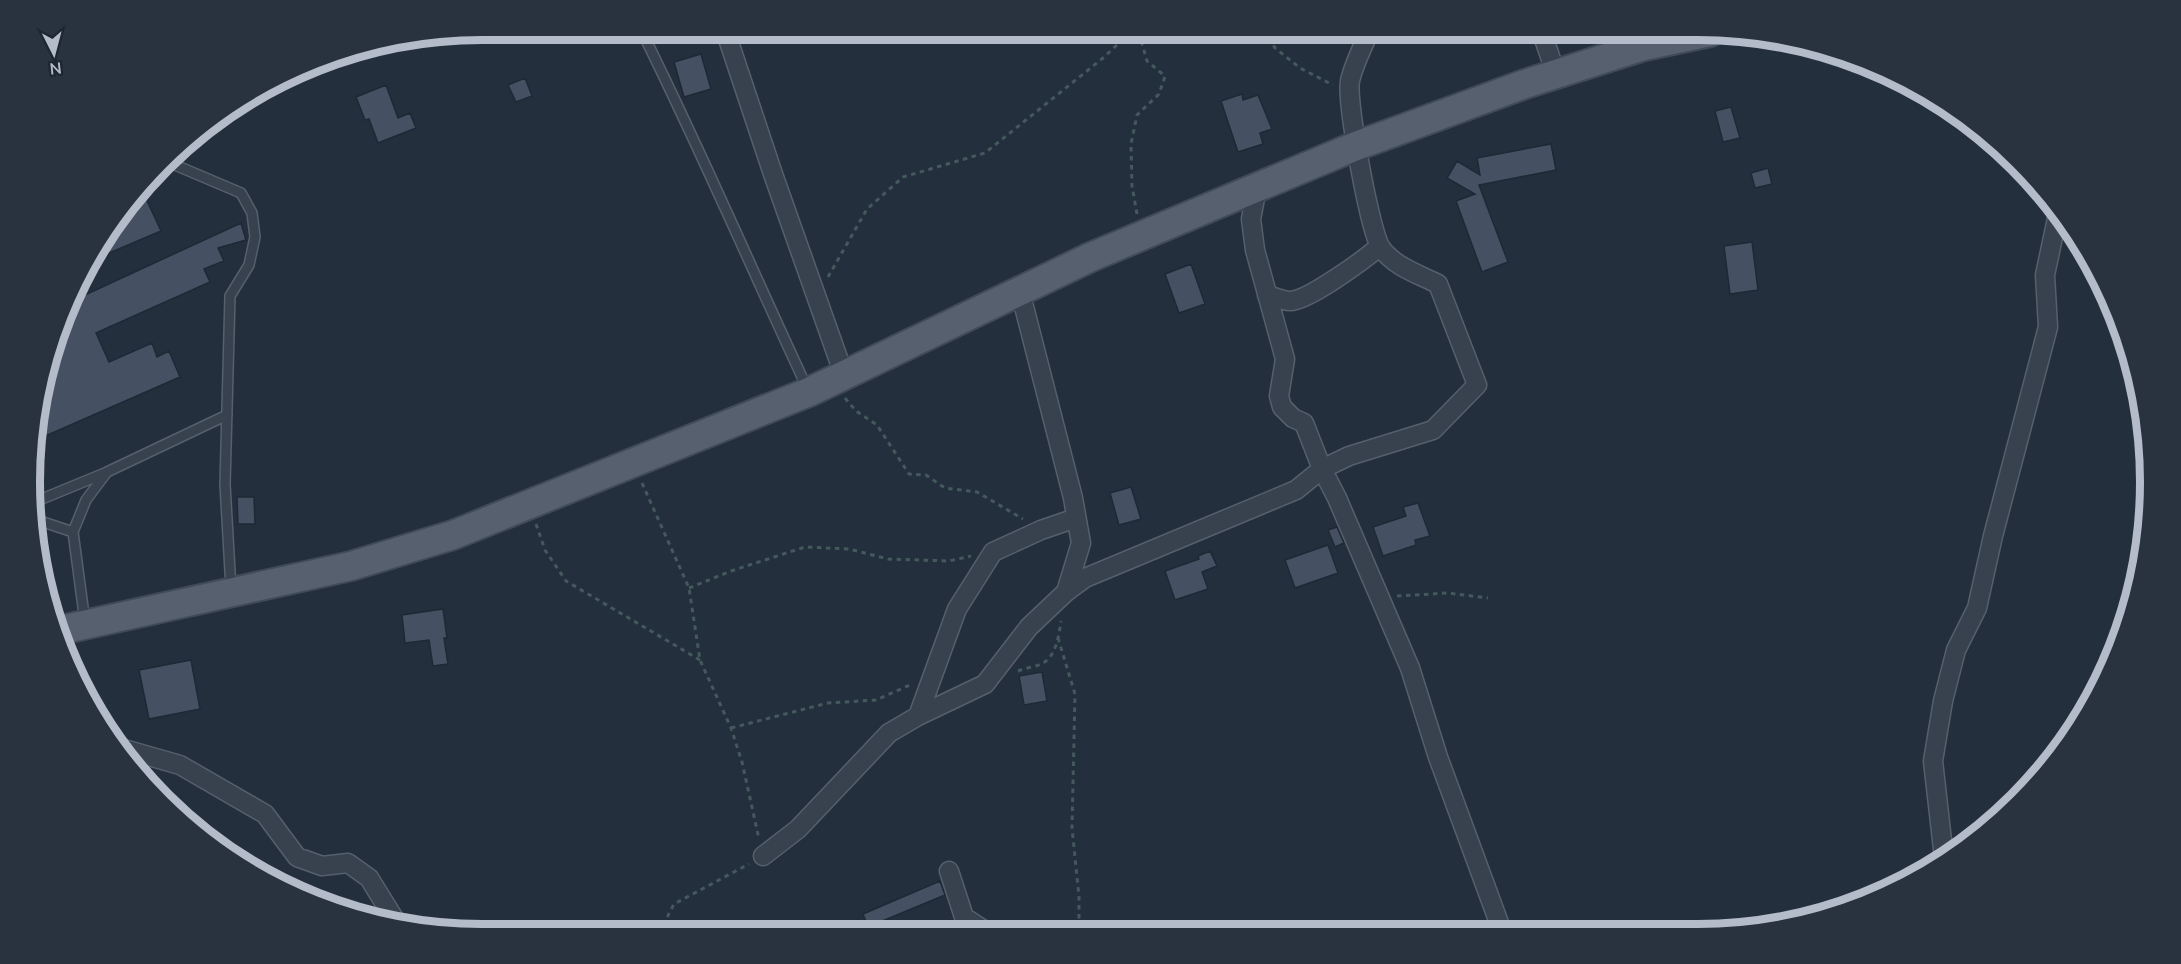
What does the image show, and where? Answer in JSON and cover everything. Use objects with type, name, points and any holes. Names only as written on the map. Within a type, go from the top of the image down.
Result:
[{"type":"main road","points":[[73,627],[351,566],[453,535],[828,383],[1020,291],[1356,146],[1556,74],[1644,46],[1672,40]]},
{"type":"street","points":[[728,40],[816,296],[828,383]]},
{"type":"street","points":[[763,856],[798,829],[890,733],[918,716],[985,684],[1029,627],[1066,592],[1085,578],[1296,490],[1322,470],[1349,456],[1433,430],[1477,385],[1438,284],[1395,264],[1380,246],[1370,213],[1356,146],[1350,82],[1366,40]]},
{"type":"street","points":[[1544,40],[1556,74]]},
{"type":"street","points":[[1257,188],[1251,219],[1255,250],[1285,359],[1279,396],[1282,407],[1293,418],[1304,423],[1322,470],[1337,498],[1410,668],[1438,757],[1499,924]]},
{"type":"street","points":[[1943,850],[1933,761],[1941,711],[1956,650],[1977,608],[2048,327],[2045,275],[2056,223]]},
{"type":"street","points":[[1267,295],[1290,301],[1303,297],[1363,260],[1380,246]]},
{"type":"street","points":[[1020,291],[1073,498],[1081,543],[1066,592]]},
{"type":"street","points":[[918,716],[957,609],[993,552],[1041,530],[1076,518]]},
{"type":"street","points":[[132,751],[180,765],[265,814],[297,857],[322,866],[348,863],[369,878],[390,914]]},
{"type":"street","points":[[949,872],[964,916],[976,924]]},
{"type":"lane","points":[[645,40],[685,119],[713,184],[828,383]]},
{"type":"lane","points":[[175,165],[241,193],[252,213],[255,237],[249,265],[230,296],[225,484],[231,591]]},
{"type":"lane","points":[[41,499],[107,472],[227,414]]},
{"type":"lane","points":[[73,627],[73,532],[86,500],[107,472]]},
{"type":"lane","points":[[42,522],[73,532]]},
{"type":"path","points":[[816,296],[867,209],[903,177],[985,153],[1122,40]]},
{"type":"path","points":[[1141,40],[1147,61],[1165,76],[1159,93],[1137,115],[1131,144],[1132,186],[1141,237]]},
{"type":"path","points":[[1270,40],[1275,48],[1300,68],[1330,83],[1352,106]]},
{"type":"path","points":[[828,383],[856,411],[877,425],[909,474],[926,475],[945,488],[977,492],[1041,530]]},
{"type":"path","points":[[633,463],[689,588],[700,660],[731,728],[742,762],[763,856],[674,904],[664,924]]},
{"type":"path","points":[[529,505],[545,550],[566,581],[700,660]]},
{"type":"path","points":[[689,588],[731,571],[805,548],[849,549],[888,559],[949,561],[993,552]]},
{"type":"path","points":[[985,684],[1043,663],[1051,657],[1058,638],[1066,592]]},
{"type":"path","points":[[1379,597],[1448,593],[1488,598]]},
{"type":"path","points":[[1058,638],[1075,694],[1072,828],[1079,897],[1079,924]]},
{"type":"path","points":[[731,728],[828,703],[876,700],[933,674]]},
{"type":"building","points":[[701,54],[711,89],[684,97],[674,62]]},
{"type":"building","points":[[525,78],[532,96],[516,102],[508,85]]},
{"type":"building","points":[[386,85],[398,118],[410,113],[416,128],[378,143],[369,119],[365,120],[356,97]]},
{"type":"building","points":[[1242,94],[1243,100],[1258,95],[1272,129],[1260,133],[1263,144],[1238,152],[1221,101]]},
{"type":"building","points":[[1731,107],[1740,138],[1723,142],[1715,111]]},
{"type":"building","points":[[1551,144],[1556,170],[1479,185],[1508,262],[1482,272],[1456,201],[1475,194],[1447,178],[1457,161],[1480,175],[1477,158]]},
{"type":"building","points":[[1768,168],[1772,184],[1755,188],[1751,173]]},
{"type":"building","points":[[145,197],[161,231],[103,255]]},
{"type":"building","points":[[241,223],[246,240],[218,248],[224,261],[204,269],[210,282],[96,333],[109,362],[152,343],[157,357],[169,351],[180,377],[43,437],[56,368],[64,340],[82,296]]},
{"type":"building","points":[[1752,242],[1758,290],[1730,294],[1724,246]]},
{"type":"building","points":[[1191,264],[1205,304],[1179,313],[1165,274]]},
{"type":"building","points":[[1131,487],[1141,519],[1119,525],[1110,493]]},
{"type":"building","points":[[237,497],[254,497],[255,524],[238,524]]},
{"type":"building","points":[[1418,503],[1430,536],[1415,540],[1416,545],[1383,556],[1373,527],[1406,516],[1403,507]]},
{"type":"building","points":[[1337,527],[1344,543],[1335,547],[1328,530]]},
{"type":"building","points":[[1328,545],[1338,573],[1295,588],[1285,560]]},
{"type":"building","points":[[1210,551],[1217,566],[1202,572],[1208,589],[1175,600],[1165,571],[1199,559],[1198,556]]},
{"type":"building","points":[[443,609],[448,664],[433,666],[429,640],[405,643],[402,615]]},
{"type":"building","points":[[191,660],[200,709],[149,719],[139,670]]},
{"type":"building","points":[[1042,672],[1047,701],[1024,705],[1019,676]]},
{"type":"building","points":[[940,881],[945,895],[875,924],[867,924],[863,914]]}]
